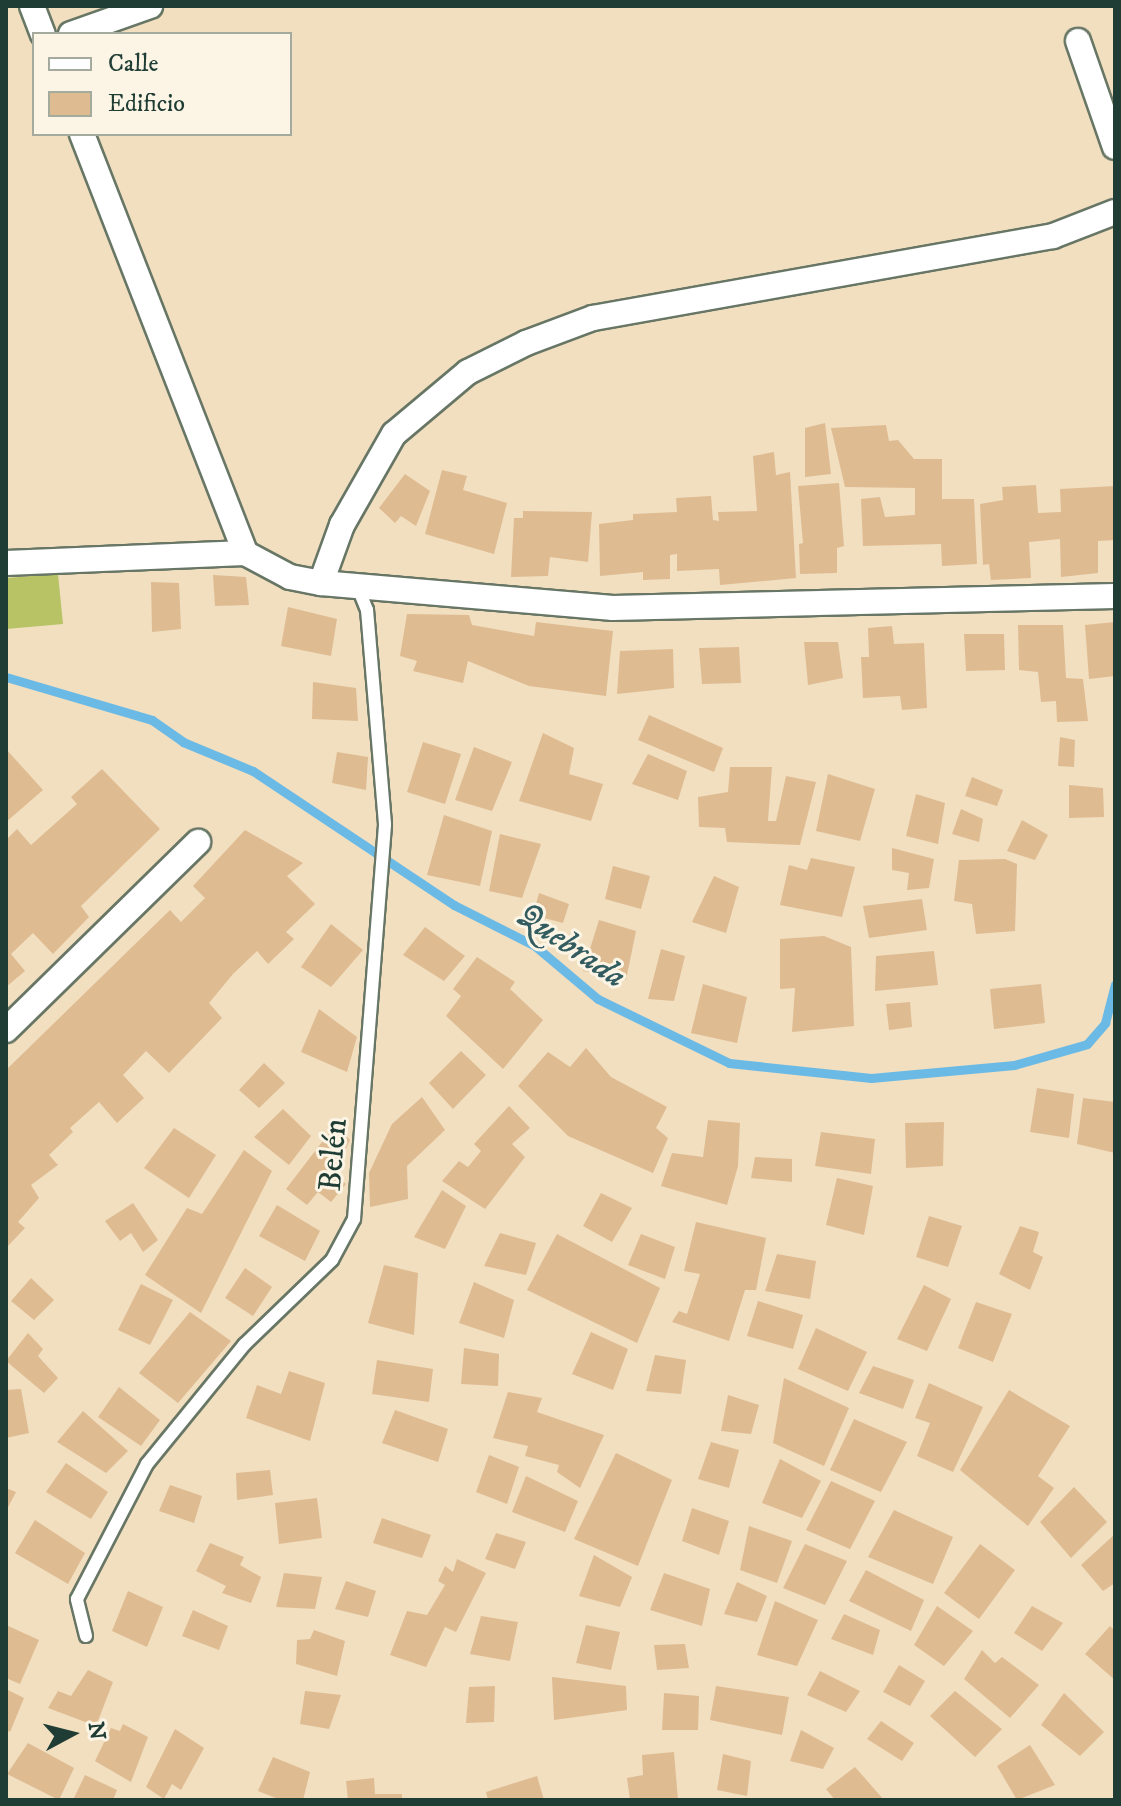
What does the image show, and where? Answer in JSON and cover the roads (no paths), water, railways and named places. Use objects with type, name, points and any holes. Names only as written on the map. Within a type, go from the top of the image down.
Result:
[{"type":"street","points":[[32,6],[42,32]]},
{"type":"street","points":[[77,32],[150,6]]},
{"type":"street","points":[[1078,41],[1115,147]]},
{"type":"street","points":[[83,136],[245,553]]},
{"type":"street","points":[[321,583],[342,525],[394,434],[468,372],[526,343],[593,318],[1053,236],[1115,212]]},
{"type":"street","points":[[6,563],[245,553],[290,577],[321,583],[513,603],[613,608],[1115,596]]},
{"type":"street","points":[[6,1030],[198,842]]},
{"type":"lane","name":"Belén","points":[[86,1636],[77,1599],[147,1464],[244,1345],[332,1260],[350,1229],[384,835],[367,610],[357,585]]},
{"type":"waterway","name":"Quebrada","points":[[6,677],[152,720],[183,742],[253,771],[454,905],[535,946],[598,999],[729,1063],[871,1078],[1014,1065],[1087,1044],[1105,1023],[1115,984]]}]
